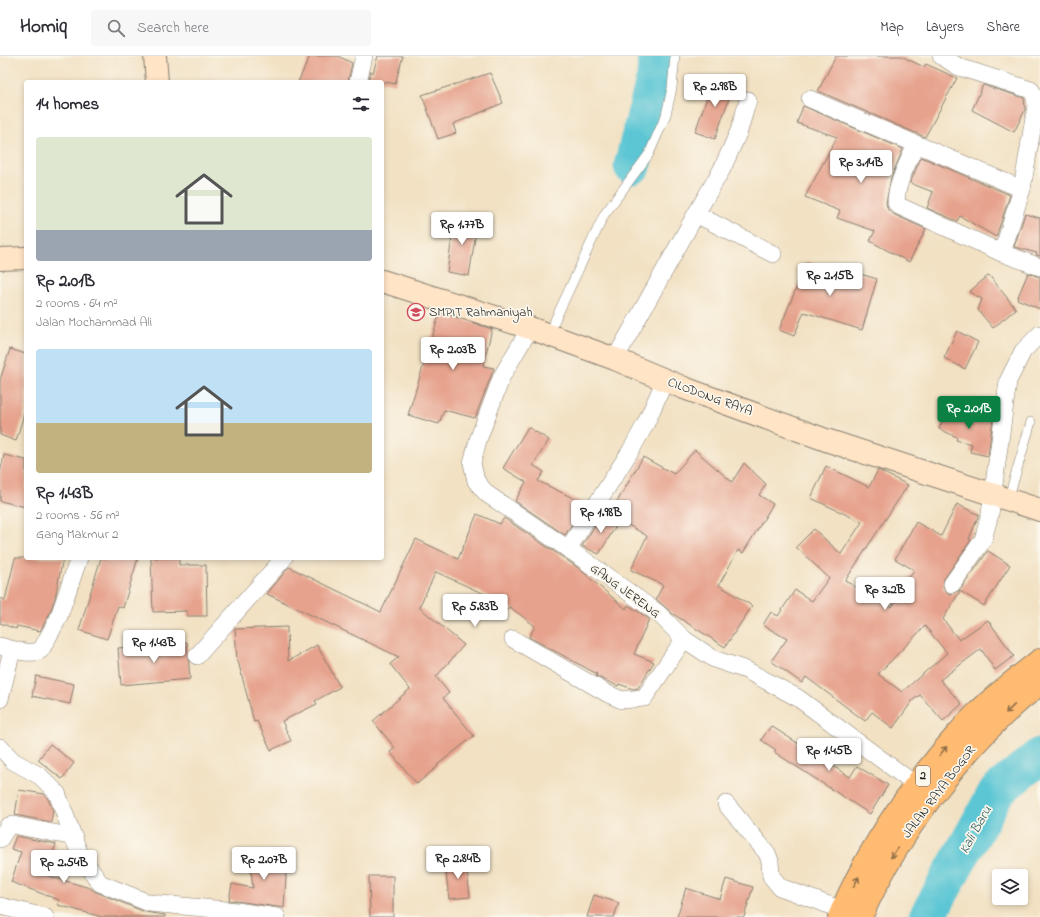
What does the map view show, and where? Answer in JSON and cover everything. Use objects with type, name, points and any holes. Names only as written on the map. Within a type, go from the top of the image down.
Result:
[{"type":"highway","name":"JALAN RAYA BOGOR","points":[[847,915],[874,846],[916,785],[959,731],[1009,685],[1040,660]]},
{"type":"highway","name":"JALAN RAYA BOGOR","points":[[847,915],[892,857],[930,800],[978,741],[1021,698],[1040,684]]},
{"type":"street","points":[[155,56],[156,80]]},
{"type":"street","points":[[358,80],[364,56]]},
{"type":"street","points":[[941,56],[959,67],[1030,90],[1033,93],[1036,106],[1022,189],[1002,253]]},
{"type":"street","points":[[810,99],[1022,189]]},
{"type":"street","points":[[615,359],[722,169],[739,131],[748,100]]},
{"type":"street","points":[[916,145],[897,192],[896,203],[899,206],[1002,253],[1040,268]]},
{"type":"street","points":[[696,214],[773,254]]},
{"type":"street","points":[[1,261],[24,258]]},
{"type":"street","name":"CILODONG RAYA","points":[[384,282],[539,332],[615,359],[665,380],[826,440],[1040,510]]},
{"type":"street","name":"GANG JERENG","points":[[539,332],[502,376],[478,440],[472,463],[476,481],[487,494],[568,549],[659,614],[684,639],[714,658],[746,670],[798,698],[916,785]]},
{"type":"street","points":[[952,584],[983,540],[1000,498],[1008,381],[1023,351],[1040,334]]},
{"type":"street","points":[[568,549],[631,450],[646,423],[665,380]]},
{"type":"street","points":[[0,699],[6,648],[36,653],[41,650],[58,619],[78,560]]},
{"type":"street","points":[[197,656],[282,560]]},
{"type":"street","points":[[514,639],[600,690],[622,700],[633,700],[644,698],[684,639]]},
{"type":"street","points":[[0,747],[13,761],[40,776],[57,793],[80,855],[100,883],[173,911],[238,911],[277,917]]},
{"type":"street","points":[[726,804],[767,853],[770,861],[771,876],[780,887],[847,915]]},
{"type":"street","points":[[0,839],[8,826],[13,825],[74,837]]},
{"type":"street","points":[[0,906],[44,917]]},
{"type":"lane","points":[[539,332],[604,215],[649,154],[666,115],[672,88],[675,56]]},
{"type":"lane","points":[[1000,498],[1032,422]]},
{"type":"building","points":[[310,56],[338,56],[352,63],[348,80],[299,80]]},
{"type":"building","points":[[378,56],[403,56],[395,84],[384,82],[384,80],[369,80],[371,71],[373,73]]},
{"type":"building","points":[[836,56],[901,56],[924,67],[926,64],[957,78],[925,137],[818,91]]},
{"type":"building","points":[[490,73],[503,103],[453,124],[456,133],[438,139],[422,95]]},
{"type":"building","points":[[714,78],[734,84],[715,139],[695,132]]},
{"type":"building","points":[[983,85],[1024,98],[1025,110],[1014,132],[972,110]]},
{"type":"building","points":[[803,106],[903,149],[891,178],[886,203],[888,210],[895,215],[926,229],[909,262],[870,241],[875,231],[837,218],[840,211],[805,197],[837,137],[797,123]]},
{"type":"building","points":[[921,157],[1010,195],[996,237],[960,216],[957,221],[927,208],[933,192],[910,183]]},
{"type":"building","points":[[1025,214],[1040,218],[1040,256],[1036,255],[1037,253],[1014,247]]},
{"type":"building","points":[[455,216],[478,219],[469,276],[447,272]]},
{"type":"building","points":[[807,262],[825,270],[827,264],[877,279],[862,330],[804,312],[794,336],[779,330]]},
{"type":"building","points":[[1028,273],[1040,277],[1040,309],[1017,299]]},
{"type":"building","points":[[989,275],[1016,309],[993,328],[978,310],[982,299],[969,292]]},
{"type":"building","points":[[440,312],[492,329],[483,366],[494,368],[475,418],[444,410],[439,424],[408,415]]},
{"type":"building","points":[[957,331],[978,342],[965,369],[944,358]]},
{"type":"building","points":[[10,349],[24,353],[24,414],[16,441],[0,435],[0,380]]},
{"type":"building","points":[[949,407],[965,413],[993,419],[988,456],[970,452],[972,444],[956,440],[957,437],[939,429]]},
{"type":"building","points":[[528,427],[549,440],[533,465],[544,472],[538,481],[585,504],[565,535],[515,501],[526,482],[503,468]]},
{"type":"building","points":[[695,450],[732,482],[744,463],[766,484],[759,495],[773,504],[743,553],[738,550],[719,585],[752,606],[725,647],[673,614],[656,599],[663,585],[631,570],[647,536],[610,514],[643,457],[674,474]]},
{"type":"building","points":[[4,455],[24,460],[24,507],[0,501],[0,473]]},
{"type":"building","points":[[826,466],[869,487],[878,470],[908,485],[845,581],[892,607],[914,570],[895,559],[916,522],[941,536],[957,504],[979,515],[969,539],[971,540],[944,579],[943,588],[946,592],[951,594],[960,590],[988,551],[1010,565],[984,606],[960,591],[943,619],[959,640],[988,620],[1014,656],[995,670],[981,649],[940,680],[962,704],[943,721],[920,695],[913,700],[893,728],[872,712],[865,721],[806,677],[802,683],[771,661],[787,639],[763,625],[771,612],[778,616],[795,590],[812,601],[829,578],[796,547],[814,529],[841,554],[862,522],[811,498]],"holes":[[[925,626],[947,653],[902,692],[878,674]]]},
{"type":"building","points":[[603,513],[619,521],[599,554],[582,546]]},
{"type":"building","points":[[477,514],[500,524],[504,518],[577,567],[626,609],[628,605],[649,619],[634,654],[654,662],[638,688],[633,689],[619,684],[618,686],[596,676],[597,674],[529,637],[535,626],[510,607],[506,610],[493,598],[436,572],[419,607],[464,645],[436,677],[449,693],[443,698],[474,736],[437,765],[438,766],[417,784],[390,752],[395,748],[373,721],[410,689],[390,664],[399,657],[267,594],[289,567],[381,612],[416,539],[458,559]]},
{"type":"building","points":[[15,558],[24,558],[24,560],[63,560],[55,598],[49,615],[40,631],[17,626],[16,629],[0,623],[0,598],[5,600]]},
{"type":"building","points":[[100,560],[137,560],[123,608],[118,606],[107,639],[79,630]]},
{"type":"building","points":[[151,560],[179,560],[179,565],[206,565],[207,616],[187,616],[187,611],[153,612]]},
{"type":"building","points":[[287,627],[288,661],[317,645],[340,687],[315,701],[317,704],[282,721],[291,741],[271,750],[257,721],[254,722],[237,661],[235,629]]},
{"type":"building","points":[[187,642],[190,679],[121,685],[118,648]]},
{"type":"building","points":[[36,676],[74,684],[70,704],[32,696]]},
{"type":"building","points":[[771,726],[850,777],[857,766],[888,785],[870,814],[774,752],[776,750],[761,740]]},
{"type":"building","points":[[50,744],[74,763],[62,779],[38,760]]},
{"type":"building","points":[[19,790],[44,794],[53,811],[51,822],[15,815]]},
{"type":"building","points":[[16,836],[56,844],[45,875],[90,888],[96,892],[145,912],[165,915],[165,917],[102,917],[58,905],[59,900],[11,882],[21,852],[11,849]]},
{"type":"building","points":[[282,850],[286,877],[284,908],[229,900],[232,884],[253,888],[249,854]]},
{"type":"building","points":[[466,862],[470,897],[449,899],[445,864]]},
{"type":"building","points":[[369,876],[393,876],[393,917],[370,917]]},
{"type":"building","points":[[726,879],[753,887],[744,917],[677,917],[686,888],[720,899]]},
{"type":"building","points":[[594,895],[619,903],[614,917],[587,917]]},
{"type":"waterway","points":[[632,166],[655,77],[656,56]]},
{"type":"waterway","name":"Kali Baru","points":[[927,917],[997,791],[1040,756]]},
{"type":"place","name":"SMPIT Rahmaniyah","points":[[416,312]]}]
